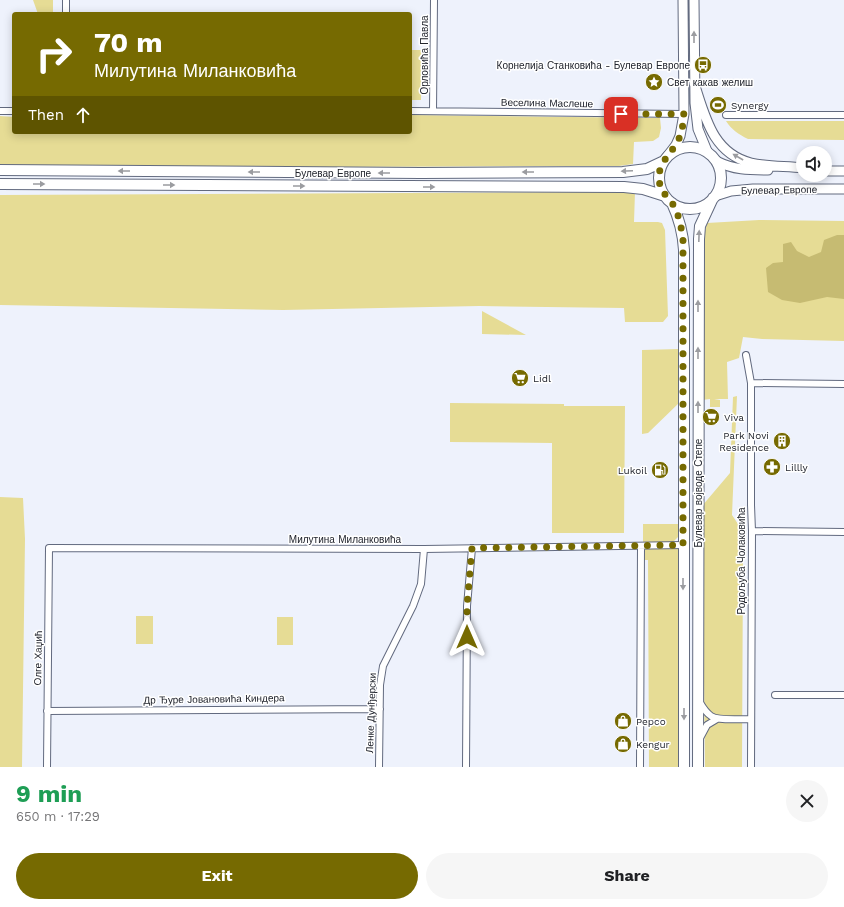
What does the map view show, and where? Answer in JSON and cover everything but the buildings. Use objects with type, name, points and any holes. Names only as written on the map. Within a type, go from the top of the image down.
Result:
[{"type":"main road","points":[[683,0],[684,114],[680,136],[676,145],[665,159],[660,169],[659,178],[660,187],[668,199],[681,207],[696,208],[706,204],[714,197],[719,187],[721,178],[720,169],[716,161],[707,151],[698,129],[694,83],[694,0]]},
{"type":"main road","points":[[694,83],[709,129],[716,141],[727,151],[753,164],[796,168]]},
{"type":"main road","points":[[665,159],[674,151],[685,147],[696,147],[707,151]]},
{"type":"main road","name":"Булевар Европе","points":[[0,170],[422,173],[623,172],[647,169],[665,159]]},
{"type":"main road","name":"Булевар Европе","points":[[716,161],[731,168],[747,170],[796,169]]},
{"type":"main road","points":[[832,170],[844,171]]},
{"type":"main road","name":"Булевар Европе","points":[[0,184],[624,187],[643,189],[668,199]]},
{"type":"main road","name":"Булевар Европе","points":[[714,197],[730,191],[752,189],[844,189]]},
{"type":"main road","name":"Булевар војводе Степе","points":[[698,767],[699,234],[702,220],[714,197]]},
{"type":"main road","name":"Булевар војводе Степе","points":[[668,199],[678,215],[682,230],[684,250],[684,767]]},
{"type":"street","points":[[66,0],[66,12]]},
{"type":"street","name":"Орловића Павла","points":[[433,111],[434,0]]},
{"type":"street","points":[[0,111],[12,111]]},
{"type":"street","name":"Веселина Маслеше","points":[[412,111],[684,114]]},
{"type":"street","points":[[726,115],[844,115]]},
{"type":"street","name":"Родољуба Чолаковића","points":[[746,355],[751,383],[751,767]]},
{"type":"street","points":[[751,383],[844,384]]},
{"type":"street","points":[[752,531],[844,532]]},
{"type":"street","name":"Милутина Миланковића","points":[[49,548],[424,549],[683,545]]},
{"type":"street","points":[[640,767],[641,546]]},
{"type":"street","name":"Олге Хаџић","points":[[47,767],[49,548]]},
{"type":"street","points":[[466,767],[467,606],[472,548]]},
{"type":"street","name":"Ленке Дунђерски","points":[[379,767],[380,685],[383,666],[413,606],[421,584],[424,549]]},
{"type":"street","points":[[775,695],[844,695]]},
{"type":"street","points":[[698,700],[711,716],[717,718],[751,719]]},
{"type":"street","name":"Др Ђуре Јовановића Киндера","points":[[47,711],[380,708]]},
{"type":"street","points":[[698,743],[707,725],[717,718]]},
{"type":"shaded area","points":[[33,0],[53,0],[53,12],[37,12]]},
{"type":"shaded area","points":[[412,50],[422,50],[421,100],[412,100]]},
{"type":"shaded area","points":[[412,115],[660,118],[661,128],[659,137],[653,141],[634,142],[633,164],[619,166],[0,168],[0,116],[12,117],[12,134],[412,134]]},
{"type":"shaded area","points":[[726,121],[844,121],[844,140],[748,139],[736,132]]},
{"type":"shaded area","points":[[635,192],[634,222],[662,223],[665,230],[668,316],[663,322],[625,322],[624,308],[479,306],[283,310],[0,305],[0,195]]},
{"type":"shaded area","points":[[759,220],[844,221],[844,341],[762,339],[743,337],[739,358],[727,362],[728,399],[714,399],[720,400],[720,407],[710,407],[710,399],[702,400],[703,239],[707,223]]},
{"type":"shaded area","points":[[837,235],[844,235],[844,299],[827,297],[800,303],[782,300],[768,292],[766,268],[773,263],[783,262],[783,244],[791,242],[797,251],[809,257],[821,252],[824,240]]},
{"type":"shaded area","points":[[482,311],[526,335],[482,334]]},
{"type":"shaded area","points":[[679,349],[679,403],[648,433],[642,434],[642,350]]},
{"type":"shaded area","points":[[737,396],[732,515],[746,536],[743,555],[742,767],[705,767],[702,506],[730,473],[733,397]]},
{"type":"shaded area","points":[[450,403],[625,406],[624,533],[552,533],[552,443],[450,442]]},
{"type":"shaded area","points":[[0,497],[23,498],[25,539],[22,767],[0,767]]},
{"type":"shaded area","points":[[643,524],[679,524],[679,536],[673,542],[643,543]]},
{"type":"shaded area","points":[[679,548],[679,767],[649,767],[648,560],[643,560],[643,549]]},
{"type":"shaded area","points":[[136,616],[153,616],[153,644],[136,644]]},
{"type":"shaded area","points":[[277,617],[293,617],[293,645],[277,645]]},
{"type":"place","name":"Корнелија Станковића - Булевар Европе","points":[[703,65]]},
{"type":"place","name":"Свет какав желиш","points":[[654,82]]},
{"type":"place","name":"Synergy","points":[[718,105]]},
{"type":"place","name":"Lidl","points":[[520,378]]},
{"type":"place","name":"Viva","points":[[711,417]]},
{"type":"place","name":"Park Novi Residence","points":[[782,441]]},
{"type":"place","name":"Lillly","points":[[772,467]]},
{"type":"place","name":"Lukoil","points":[[660,470]]},
{"type":"place","name":"Pepco","points":[[623,721]]},
{"type":"place","name":"Kengur","points":[[623,744]]},
{"type":"route","points":[[467,637],[467,606],[472,548],[683,545],[683,239],[678,215],[672,203],[662,192],[659,183],[659,174],[662,165],[676,145],[680,136],[684,114],[621,114]]}]
